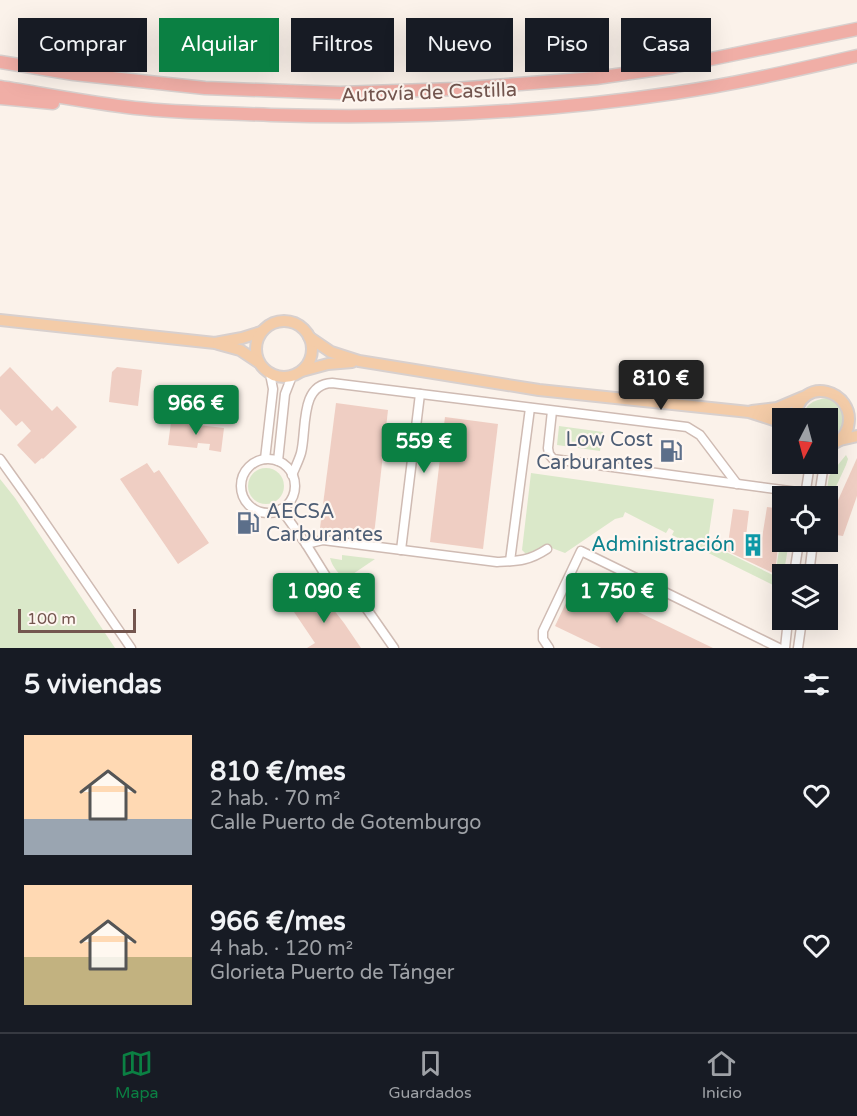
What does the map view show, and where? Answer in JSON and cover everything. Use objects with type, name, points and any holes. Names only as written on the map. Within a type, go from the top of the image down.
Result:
[{"type":"highway","name":"Autovía de Castilla","points":[[0,62],[74,74],[205,88],[340,93],[443,90],[596,78],[639,72],[742,54],[857,30]]},
{"type":"highway","name":"Autovía de Castilla","points":[[0,87],[136,108],[206,113],[340,117],[458,115],[598,104],[676,93],[746,81],[857,56]]},
{"type":"highway","points":[[0,98],[136,108]]},
{"type":"main road","points":[[0,320],[215,343],[240,350],[258,362],[270,374],[281,377],[328,364],[359,361]]},
{"type":"main road","points":[[215,343],[261,332],[281,321],[302,328],[309,337],[331,352],[359,361],[539,390],[749,412],[772,419]]},
{"type":"main road","points":[[258,362],[255,352],[256,341],[261,332]]},
{"type":"main road","points":[[297,373],[309,361],[312,349],[309,337]]},
{"type":"main road","points":[[749,412],[777,408],[823,390],[840,396],[857,412]]},
{"type":"main road","points":[[798,408],[806,395]]},
{"type":"main road","points":[[838,440],[847,432],[850,422],[850,412],[846,403]]},
{"type":"main road","points":[[838,443],[857,436]]},
{"type":"street","points":[[278,461],[285,394],[297,373]]},
{"type":"street","points":[[265,459],[273,389],[270,374]]},
{"type":"street","points":[[292,475],[301,454],[310,397],[316,387],[332,383],[687,427],[694,430],[737,484]]},
{"type":"street","points":[[401,550],[420,394]]},
{"type":"street","points":[[510,561],[530,408]]},
{"type":"street","points":[[552,411],[548,448],[553,459],[772,490]]},
{"type":"street","points":[[0,459],[131,648]]},
{"type":"street","points":[[265,459],[278,461],[284,464],[292,475],[295,484],[294,494],[289,503],[281,509],[264,513],[254,509],[242,495],[240,485],[242,476],[255,462],[265,459]]},
{"type":"street","points":[[281,509],[329,581],[364,605],[394,648]]},
{"type":"street","points":[[306,544],[322,540],[496,562],[533,558],[547,549]]},
{"type":"street","points":[[549,648],[543,639],[543,631],[581,551],[778,648]]},
{"type":"street","points":[[785,648],[787,630]]},
{"type":"street","points":[[798,648],[801,630]]},
{"type":"green space","points":[[826,398],[835,400],[841,406],[844,422],[838,432],[838,408],[807,408],[817,400]]},
{"type":"green space","points":[[559,426],[603,432],[600,451],[557,445]]},
{"type":"green space","points":[[846,455],[848,459],[836,486],[828,486],[831,474],[838,474],[838,465]]},
{"type":"green space","points":[[266,468],[279,473],[284,486],[279,499],[266,504],[253,499],[248,486],[253,473]]},
{"type":"green space","points":[[531,473],[714,499],[708,540],[725,548],[724,551],[772,575],[772,585],[672,535],[674,531],[669,528],[666,533],[625,512],[623,517],[615,519],[565,553],[544,545],[532,554],[526,554],[522,550]]},
{"type":"green space","points":[[0,479],[15,498],[115,648],[0,648]]},
{"type":"green space","points":[[779,552],[787,552],[785,564],[777,564]]},
{"type":"green space","points":[[342,555],[375,559],[347,578],[336,570],[330,558],[342,560]]},
{"type":"building","points":[[10,367],[52,411],[57,406],[77,427],[35,464],[17,445],[31,431],[22,421],[16,426],[0,409],[0,377]]},
{"type":"building","points":[[117,367],[142,370],[138,406],[109,402],[112,372]]},
{"type":"building","points":[[336,403],[388,410],[374,535],[320,528]]},
{"type":"building","points":[[445,417],[498,424],[483,549],[430,542]]},
{"type":"building","points":[[171,422],[224,428],[221,452],[209,450],[210,444],[198,443],[197,448],[168,445]]},
{"type":"building","points":[[857,458],[857,496],[843,536],[838,535],[838,500]]},
{"type":"building","points":[[147,463],[154,473],[159,470],[209,543],[178,564],[120,479]]},
{"type":"building","name":"Administración","points":[[767,507],[772,508],[772,552],[777,552],[776,564],[772,564],[772,573],[727,551],[733,509],[749,511],[746,536],[762,538]]},
{"type":"building","points":[[576,582],[713,648],[601,648],[555,626]]},
{"type":"building","points":[[319,591],[361,648],[307,648],[315,643],[292,609]]},
{"type":"place","name":"Low Cost Carburantes","points":[[671,451]]},
{"type":"place","name":"AECSA Carburantes","points":[[248,523]]},
{"type":"place","name":"Administración","points":[[753,545]]}]
